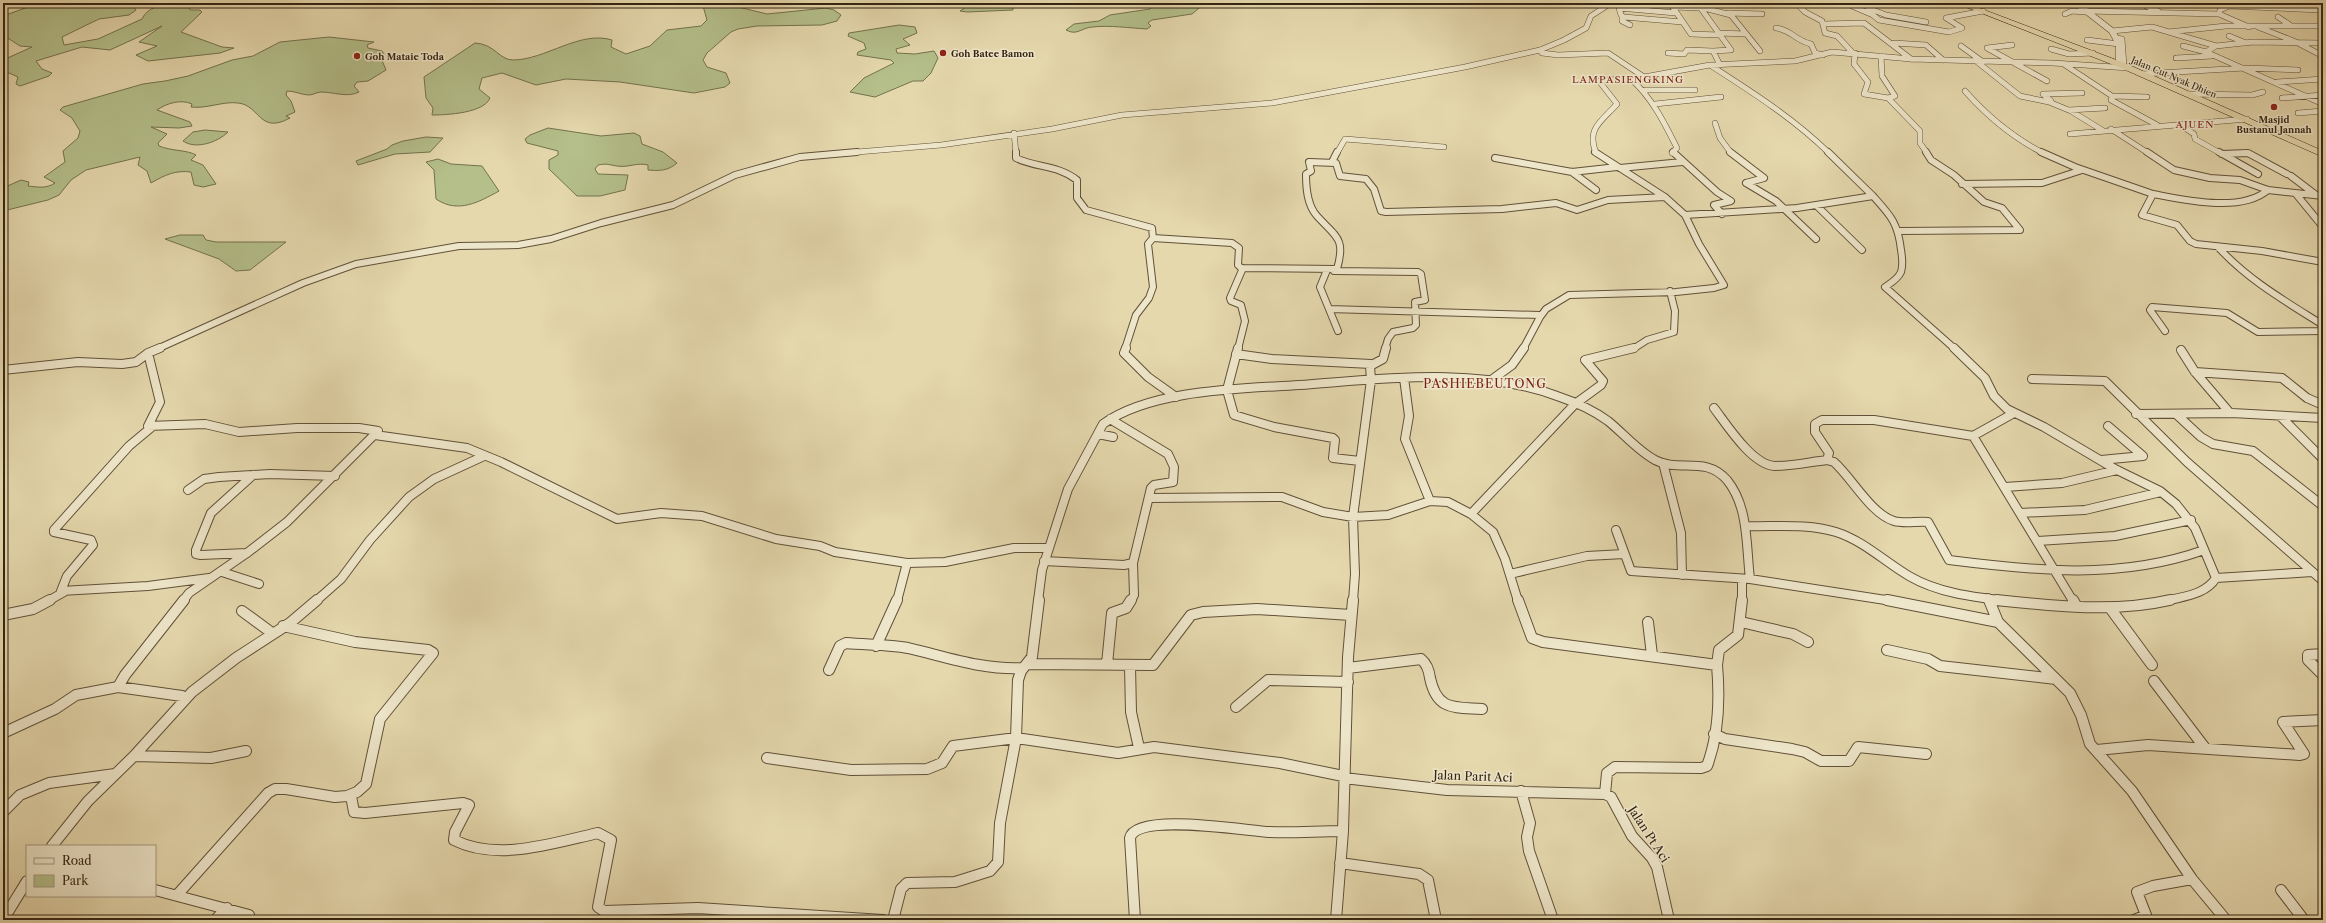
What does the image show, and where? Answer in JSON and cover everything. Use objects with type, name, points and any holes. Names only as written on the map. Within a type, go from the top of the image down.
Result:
[{"type":"highway","name":"Jalan Cut Nyak Dhien","points":[[1960,3],[2093,53],[2247,119],[2323,154]]},
{"type":"street","points":[[3,370],[78,362],[122,364],[136,362],[148,353],[212,326],[303,283],[356,264],[459,246],[518,245],[540,242],[673,205],[735,175],[800,157],[941,145],[1014,133],[1052,129],[1122,115],[1272,103],[1465,67],[1540,50],[1579,33],[1588,26],[1591,16],[1611,3]]},
{"type":"street","points":[[1653,3],[1699,6],[1728,13],[1762,14]]},
{"type":"street","points":[[1796,3],[1805,12],[1818,17],[1823,24],[1825,33],[1836,36],[1854,53],[1854,64],[1868,82],[1864,94],[1888,98],[1895,96],[1882,76],[1881,56]]},
{"type":"street","points":[[1845,3],[1867,7],[1886,15],[1926,22]]},
{"type":"street","points":[[1490,381],[1512,365],[1527,341],[1539,315],[1558,300],[1569,295],[1712,289],[1724,285],[1699,244],[1685,215],[1665,197],[1598,156],[1591,141],[1594,127],[1617,104],[1599,81],[1631,79],[1719,63],[1795,62],[1831,52],[1911,59],[2124,66],[2120,43],[2112,31],[2076,3]]},
{"type":"street","points":[[2139,3],[2164,14]]},
{"type":"street","points":[[2313,3],[2323,4]]},
{"type":"street","points":[[2313,3],[2322,11]]},
{"type":"street","points":[[2219,14],[2218,11],[2228,4],[2322,11]]},
{"type":"street","points":[[1671,5],[1691,34],[1746,34]]},
{"type":"street","points":[[1668,53],[1684,54],[1685,50],[1731,50],[1699,6]]},
{"type":"street","points":[[1857,6],[1875,17],[1890,22],[1949,32],[1962,28],[1946,18],[1982,11]]},
{"type":"street","points":[[1630,26],[1627,22],[1622,21],[1619,8],[1676,13]]},
{"type":"street","points":[[2126,8],[2133,13]]},
{"type":"street","points":[[2065,14],[2072,11],[2219,14],[2249,27]]},
{"type":"street","points":[[1728,13],[1760,51]]},
{"type":"street","points":[[1875,17],[1886,15]]},
{"type":"street","points":[[1621,16],[1682,22]]},
{"type":"street","points":[[2278,17],[2290,26]]},
{"type":"street","points":[[1823,24],[1862,23],[1894,44],[1911,59]]},
{"type":"street","points":[[2257,26],[2296,42],[2323,56]]},
{"type":"street","points":[[2166,32],[2189,28],[2323,26]]},
{"type":"street","points":[[1776,28],[1786,29],[1799,41],[1811,44],[1815,53],[1824,55]]},
{"type":"street","points":[[2112,31],[2152,28],[2216,46],[2231,46],[2246,43],[2322,43]]},
{"type":"street","points":[[2229,36],[2246,43]]},
{"type":"street","points":[[2087,40],[2120,43]]},
{"type":"street","points":[[1693,44],[1698,50]]},
{"type":"street","points":[[1894,44],[1926,45],[1943,60]]},
{"type":"street","points":[[2012,45],[1987,48],[2047,81]]},
{"type":"street","points":[[1961,46],[1983,62]]},
{"type":"street","points":[[2183,46],[2206,52],[2245,68],[2323,104]]},
{"type":"street","points":[[2206,52],[2216,46]]},
{"type":"street","points":[[2051,49],[2069,54],[2093,53]]},
{"type":"street","points":[[1540,50],[1542,53],[1553,54],[1608,53],[1644,77]]},
{"type":"street","points":[[1713,51],[1719,63]]},
{"type":"street","points":[[2176,58],[2216,56]]},
{"type":"street","points":[[1976,61],[2020,96],[2050,103],[2069,110],[2102,130]]},
{"type":"street","points":[[2063,64],[2112,96],[2147,97]]},
{"type":"street","points":[[1710,65],[1764,100],[1807,132],[1874,196],[1899,231],[1902,256],[1901,272],[1895,280],[1884,287],[1939,334],[1987,380],[1999,402],[2014,413],[2044,427],[2117,470],[2161,492],[2176,504],[2191,520],[2216,578],[2212,586],[2198,593],[2166,602],[2110,608],[1988,598],[1951,591],[1922,582],[1852,539],[1837,533],[1802,527],[1745,526]]},
{"type":"street","points":[[2142,74],[2245,68],[2298,70]]},
{"type":"street","points":[[1631,79],[1644,90],[1655,104],[1677,148],[1672,153],[1717,192],[1731,201],[1714,205],[1722,214]]},
{"type":"street","points":[[2277,82],[2323,79]]},
{"type":"street","points":[[1644,90],[1695,90]]},
{"type":"street","points":[[1965,91],[1979,110],[1996,126],[2029,147],[2082,170],[2153,194],[2188,200],[2238,202],[2260,198],[2268,190]]},
{"type":"street","points":[[2188,94],[2252,95],[2264,92]]},
{"type":"street","points":[[2050,103],[2044,93],[2082,93]]},
{"type":"street","points":[[2282,98],[2323,95]]},
{"type":"street","points":[[2112,96],[2111,100],[2157,126]]},
{"type":"street","points":[[1655,104],[1721,97]]},
{"type":"street","points":[[1888,98],[1920,131],[1920,143],[1925,153],[1954,175],[1962,184],[1984,202],[2002,208],[2020,230],[1899,231]]},
{"type":"street","points":[[2069,110],[2105,108]]},
{"type":"street","points":[[2298,113],[2323,111]]},
{"type":"street","points":[[2070,134],[2111,129],[2247,119]]},
{"type":"street","points":[[1715,123],[1720,138],[1732,155],[1764,178],[1746,183],[1776,200],[1816,239]]},
{"type":"street","points":[[2179,124],[2194,134],[2195,139],[2258,174]]},
{"type":"street","points":[[2111,129],[2139,146],[2165,166],[2174,170],[2210,178],[2240,180],[2268,190],[2320,196]]},
{"type":"street","points":[[1014,133],[1017,158],[1062,168],[1077,180],[1077,198],[1084,209],[1119,220],[1150,226],[1152,228],[1152,238],[1148,244],[1153,288],[1149,298],[1136,316],[1124,353],[1148,377],[1176,397]]},
{"type":"street","points":[[1332,162],[1338,147],[1345,139],[1444,146]]},
{"type":"street","points":[[2221,154],[2248,153],[2289,175],[2320,196]]},
{"type":"street","points":[[1495,158],[1532,166],[1572,172],[1682,162]]},
{"type":"street","points":[[1338,331],[1321,294],[1319,285],[1331,270],[1339,266],[1342,252],[1341,245],[1334,236],[1333,230],[1316,215],[1306,191],[1306,174],[1311,171],[1309,162],[1332,162],[1338,164],[1340,176],[1368,180],[1374,189],[1381,211],[1386,212],[1502,210],[1556,203],[1569,209],[1577,210],[1608,200],[1665,197]]},
{"type":"street","points":[[1962,184],[2042,183],[2082,170]]},
{"type":"street","points":[[1572,172],[1596,190]]},
{"type":"street","points":[[2153,194],[2144,209],[2144,216],[2177,225],[2190,241],[2196,244],[2262,251],[2323,262]]},
{"type":"street","points":[[2296,194],[2323,227]]},
{"type":"street","points":[[1685,215],[1722,214],[1817,206],[1874,196]]},
{"type":"street","points":[[1817,206],[1862,250]]},
{"type":"street","points":[[1152,238],[1237,244],[1239,248],[1238,265],[1243,268],[1331,270],[1373,273],[1418,272],[1421,274],[1425,300],[1415,302],[1416,324],[1413,328],[1395,329],[1391,332],[1383,359],[1371,364],[1272,359],[1236,354]]},
{"type":"street","points":[[2218,247],[2236,267],[2252,280],[2323,326]]},
{"type":"street","points":[[1243,268],[1230,298],[1231,301],[1241,305],[1244,311],[1245,321],[1227,390],[1236,416],[1333,438],[1335,440],[1333,458],[1360,461]]},
{"type":"street","points":[[1470,514],[1569,402],[1603,382],[1586,364],[1585,360],[1587,358],[1633,348],[1647,340],[1674,332],[1676,316],[1674,299],[1670,291]]},
{"type":"street","points":[[2165,331],[2150,310],[2152,307],[2227,313],[2235,316],[2258,332],[2323,331]]},
{"type":"street","points":[[1329,309],[1395,309],[1416,312],[1495,312],[1539,315]]},
{"type":"street","points":[[2181,350],[2196,372],[2230,414]]},
{"type":"street","points":[[118,687],[125,675],[189,593],[210,578],[222,572],[286,522],[335,476],[378,431],[376,429],[359,428],[297,428],[246,432],[205,424],[153,426],[148,424],[159,407],[160,402],[148,353]]},
{"type":"street","points":[[1336,920],[1343,831],[1343,777],[1348,668],[1355,571],[1353,517],[1371,380],[1371,364]]},
{"type":"street","points":[[2196,372],[2282,378],[2307,398],[2323,405]]},
{"type":"street","points":[[1404,378],[1409,416],[1405,430],[1405,439],[1430,501]]},
{"type":"street","points":[[893,920],[901,889],[907,883],[955,882],[990,871],[996,867],[1000,842],[1000,823],[1016,738],[1018,680],[1025,666],[1032,657],[1044,561],[1068,489],[1103,424],[1110,418],[1176,397],[1227,390],[1404,378],[1490,381],[1569,402],[1589,409],[1603,418],[1655,460],[1663,463],[1704,465],[1713,468],[1734,491],[1743,512],[1745,526],[1746,579],[1737,638],[1719,650],[1717,665],[1719,686],[1714,734],[1707,766],[1701,768],[1615,767],[1607,773],[1603,794]]},
{"type":"street","points":[[2032,379],[2105,382],[2136,414],[2238,508],[2323,581]]},
{"type":"street","points":[[1714,408],[1733,433],[1766,465],[1774,466],[1827,460],[1840,467],[1860,492],[1888,519],[1898,521],[1928,522],[1949,560],[2056,571],[2090,571],[2173,561],[2204,550]]},
{"type":"street","points":[[1827,460],[1829,452],[1815,432],[1815,424],[1822,420],[1874,420],[1973,436],[2014,413]]},
{"type":"street","points":[[2136,414],[2230,414],[2323,418]]},
{"type":"street","points":[[2176,414],[2210,443],[2219,446],[2246,447],[2253,451],[2323,506]]},
{"type":"street","points":[[2280,416],[2323,459]]},
{"type":"street","points":[[1107,664],[1112,613],[1126,608],[1134,595],[1133,563],[1151,488],[1154,485],[1173,482],[1171,458],[1151,442],[1110,418]]},
{"type":"street","points":[[64,592],[61,591],[68,573],[90,552],[93,545],[91,540],[54,532],[54,530],[129,446],[153,426]]},
{"type":"street","points":[[2101,460],[2143,456],[2142,453],[2108,426]]},
{"type":"street","points":[[1098,434],[1112,437]]},
{"type":"street","points":[[375,435],[467,448],[501,462],[617,520],[661,513],[702,516],[776,539],[820,546],[835,552],[907,563],[945,562],[1014,548],[1049,548]]},
{"type":"street","points":[[1973,436],[2077,606]]},
{"type":"street","points":[[53,845],[88,801],[134,756],[185,699],[236,658],[290,622],[341,578],[360,556],[370,540],[409,497],[434,479],[484,456]]},
{"type":"street","points":[[1663,463],[1681,533],[1682,575]]},
{"type":"street","points":[[2005,487],[2053,486],[2080,481],[2117,470]]},
{"type":"street","points":[[188,490],[204,479],[286,474],[335,476]]},
{"type":"street","points":[[247,553],[201,555],[196,554],[196,550],[211,513],[253,475]]},
{"type":"street","points":[[2020,512],[2085,510],[2161,492]]},
{"type":"street","points":[[1149,498],[1185,500],[1282,498],[1323,512],[1353,517],[1388,515],[1430,501],[1448,502],[1487,525],[1493,532],[1510,574],[1527,628],[1535,639],[1592,649],[1652,655],[1717,665]]},
{"type":"street","points":[[2038,541],[2114,537],[2165,528],[2191,520]]},
{"type":"street","points":[[1616,530],[1631,571],[1746,579],[1864,595],[1998,622]]},
{"type":"street","points":[[1510,574],[1587,556],[1624,554]]},
{"type":"street","points":[[1044,561],[1124,565],[1133,563]]},
{"type":"street","points":[[876,646],[899,596],[907,563]]},
{"type":"street","points":[[222,572],[259,584]]},
{"type":"street","points":[[2216,578],[2256,574],[2312,572]]},
{"type":"street","points":[[3,615],[33,609],[64,592],[148,586],[210,578]]},
{"type":"street","points":[[1988,598],[1998,622],[2056,679],[2076,702],[2090,744],[2132,791],[2192,879],[2226,920]]},
{"type":"street","points":[[2110,608],[2152,665]]},
{"type":"street","points":[[829,670],[843,644],[906,648],[967,664],[1000,669],[1025,666],[1107,664],[1130,666],[1156,664],[1188,619],[1192,615],[1203,612],[1256,609],[1351,615]]},
{"type":"street","points":[[242,611],[272,633]]},
{"type":"street","points":[[1648,622],[1652,655]]},
{"type":"street","points":[[1740,622],[1793,634],[1808,642]]},
{"type":"street","points":[[177,895],[268,793],[275,789],[330,796],[351,796],[362,789],[366,784],[380,719],[433,653],[428,650],[362,644],[307,633],[283,626]]},
{"type":"street","points":[[1887,650],[1928,659],[1940,666],[2056,679]]},
{"type":"street","points":[[2323,654],[2308,655],[2308,660],[2323,675]]},
{"type":"street","points":[[1348,668],[1421,659],[1426,663],[1434,696],[1441,703],[1447,706],[1482,709]]},
{"type":"street","points":[[1130,666],[1130,703],[1139,748]]},
{"type":"street","points":[[1236,707],[1268,680],[1348,682]]},
{"type":"street","points":[[2154,680],[2205,748]]},
{"type":"street","points":[[3,733],[55,710],[76,695],[118,687],[182,696],[185,699]]},
{"type":"street","points":[[2096,750],[2148,745],[2205,748],[2228,752],[2300,755],[2304,754],[2283,722],[2291,720],[2323,720]]},
{"type":"street","points":[[1714,734],[1725,739],[1740,742],[1792,748],[1824,761],[1848,761],[1853,758],[1858,747],[1926,754]]},
{"type":"street","name":"Jalan Parit Aci","points":[[767,758],[851,770],[927,769],[942,763],[950,748],[953,746],[1016,738],[1118,753],[1139,748],[1154,747],[1263,761],[1343,777],[1448,790],[1603,794]]},
{"type":"street","points":[[134,756],[211,758],[246,750]]},
{"type":"street","points":[[3,812],[20,795],[49,784],[116,774]]},
{"type":"street","points":[[1521,791],[1530,822],[1527,837],[1529,851],[1553,920]]},
{"type":"street","name":"Jalan Pt Aci","points":[[1603,794],[1611,797],[1632,836],[1655,863],[1662,882],[1669,920]]},
{"type":"street","points":[[351,796],[354,812],[365,813],[463,802],[469,805],[454,832],[454,840],[461,846],[495,850],[517,849],[598,833],[607,836],[611,840],[598,908],[604,911],[698,908],[883,920]]},
{"type":"street","points":[[1135,920],[1130,838],[1135,829],[1153,826],[1179,826],[1269,832],[1343,831]]},
{"type":"street","points":[[1340,863],[1419,874],[1428,880],[1436,920]]},
{"type":"street","points":[[2134,920],[2146,915],[2137,892],[2152,886],[2192,879]]},
{"type":"street","points":[[3,920],[26,883]]},
{"type":"street","points":[[156,890],[249,914]]},
{"type":"street","points":[[2281,890],[2304,920]]},
{"type":"street","points":[[215,920],[227,908]]},
{"type":"green space","points":[[39,3],[147,3],[133,6],[136,10],[129,15],[99,19],[62,37],[64,45],[98,39],[142,19],[146,13],[156,7],[162,5],[176,5],[189,6],[190,10],[200,10],[202,12],[181,32],[222,47],[234,48],[220,53],[148,61],[136,55],[157,46],[139,42],[162,26],[110,50],[82,47],[36,61],[42,69],[52,73],[49,76],[20,86],[16,84],[18,77],[9,73],[3,73],[3,60],[32,47],[20,46],[3,35],[3,16]]},
{"type":"green space","points":[[972,3],[998,3],[1013,7],[1013,10],[960,11]]},
{"type":"green space","points":[[1146,3],[1205,3],[1192,14],[1152,20],[1148,23],[1151,26],[1147,29],[1099,26],[1076,32],[1066,30],[1074,24],[1099,21],[1110,15],[1150,9],[1152,7]]},
{"type":"green space","points":[[711,4],[734,6],[767,14],[826,8],[834,10],[841,15],[837,21],[822,25],[757,26],[738,29],[731,32],[707,53],[703,60],[707,67],[726,73],[730,83],[725,87],[694,93],[620,82],[566,79],[536,85],[502,73],[482,78],[479,89],[490,98],[481,107],[464,112],[432,115],[433,108],[426,98],[424,77],[475,43],[487,46],[504,57],[513,60],[525,59],[575,42],[600,38],[612,40],[611,47],[626,54],[650,46],[667,30],[701,26],[707,20],[703,6]]},
{"type":"green space","points":[[899,25],[915,27],[917,33],[903,39],[910,45],[896,49],[897,53],[915,54],[934,51],[938,58],[931,73],[923,81],[913,81],[875,97],[850,92],[864,78],[894,63],[891,60],[857,55],[858,52],[866,49],[864,43],[848,36],[849,33]]},
{"type":"green space","points":[[329,37],[374,42],[367,45],[368,48],[382,51],[384,54],[381,58],[386,70],[368,81],[357,82],[354,86],[359,92],[350,95],[321,92],[309,95],[287,91],[286,95],[291,101],[295,112],[286,116],[290,118],[280,122],[272,123],[266,121],[245,105],[238,103],[191,107],[192,104],[179,102],[165,105],[157,110],[190,122],[192,126],[179,128],[151,127],[167,134],[158,143],[159,146],[189,152],[196,155],[191,160],[203,165],[216,184],[203,187],[194,185],[191,172],[170,174],[151,183],[147,171],[138,165],[140,157],[86,170],[71,180],[59,195],[48,200],[3,211],[3,188],[21,180],[29,182],[28,186],[35,187],[45,187],[55,183],[44,177],[65,162],[63,151],[78,138],[80,131],[72,118],[60,110],[63,107],[143,84],[188,76],[232,60],[253,56],[280,42]]},
{"type":"green space","points":[[548,128],[601,136],[634,133],[640,136],[642,144],[663,152],[677,163],[674,166],[663,170],[648,170],[648,165],[644,164],[625,166],[606,164],[598,165],[595,169],[598,174],[628,175],[625,190],[600,196],[577,196],[549,169],[549,160],[558,155],[558,151],[527,143],[525,139],[530,135]]},
{"type":"green space","points":[[205,130],[228,132],[219,139],[207,144],[194,145],[183,141],[193,132]]},
{"type":"green space","points":[[426,137],[443,138],[430,152],[395,154],[358,165],[356,161],[403,141]]},
{"type":"green space","points":[[438,159],[451,164],[482,166],[499,191],[468,205],[452,206],[436,199],[434,170],[426,162]]},
{"type":"green space","points":[[180,235],[203,235],[206,240],[216,242],[286,242],[250,270],[236,271],[219,259],[165,239]]},
{"type":"place","name":"Goh Batee Bamon","points":[[943,53]]},
{"type":"place","name":"Goh Mataie Toda","points":[[357,56]]},
{"type":"place","name":"Masjid Bustanul Jannah","points":[[2274,107]]},
{"type":"district","name":"LAMPASIENGKING","points":[[1628,79]]},
{"type":"district","name":"AJUEN","points":[[2195,124]]},
{"type":"district","name":"PASHIEBEUTONG","points":[[1485,383]]}]
